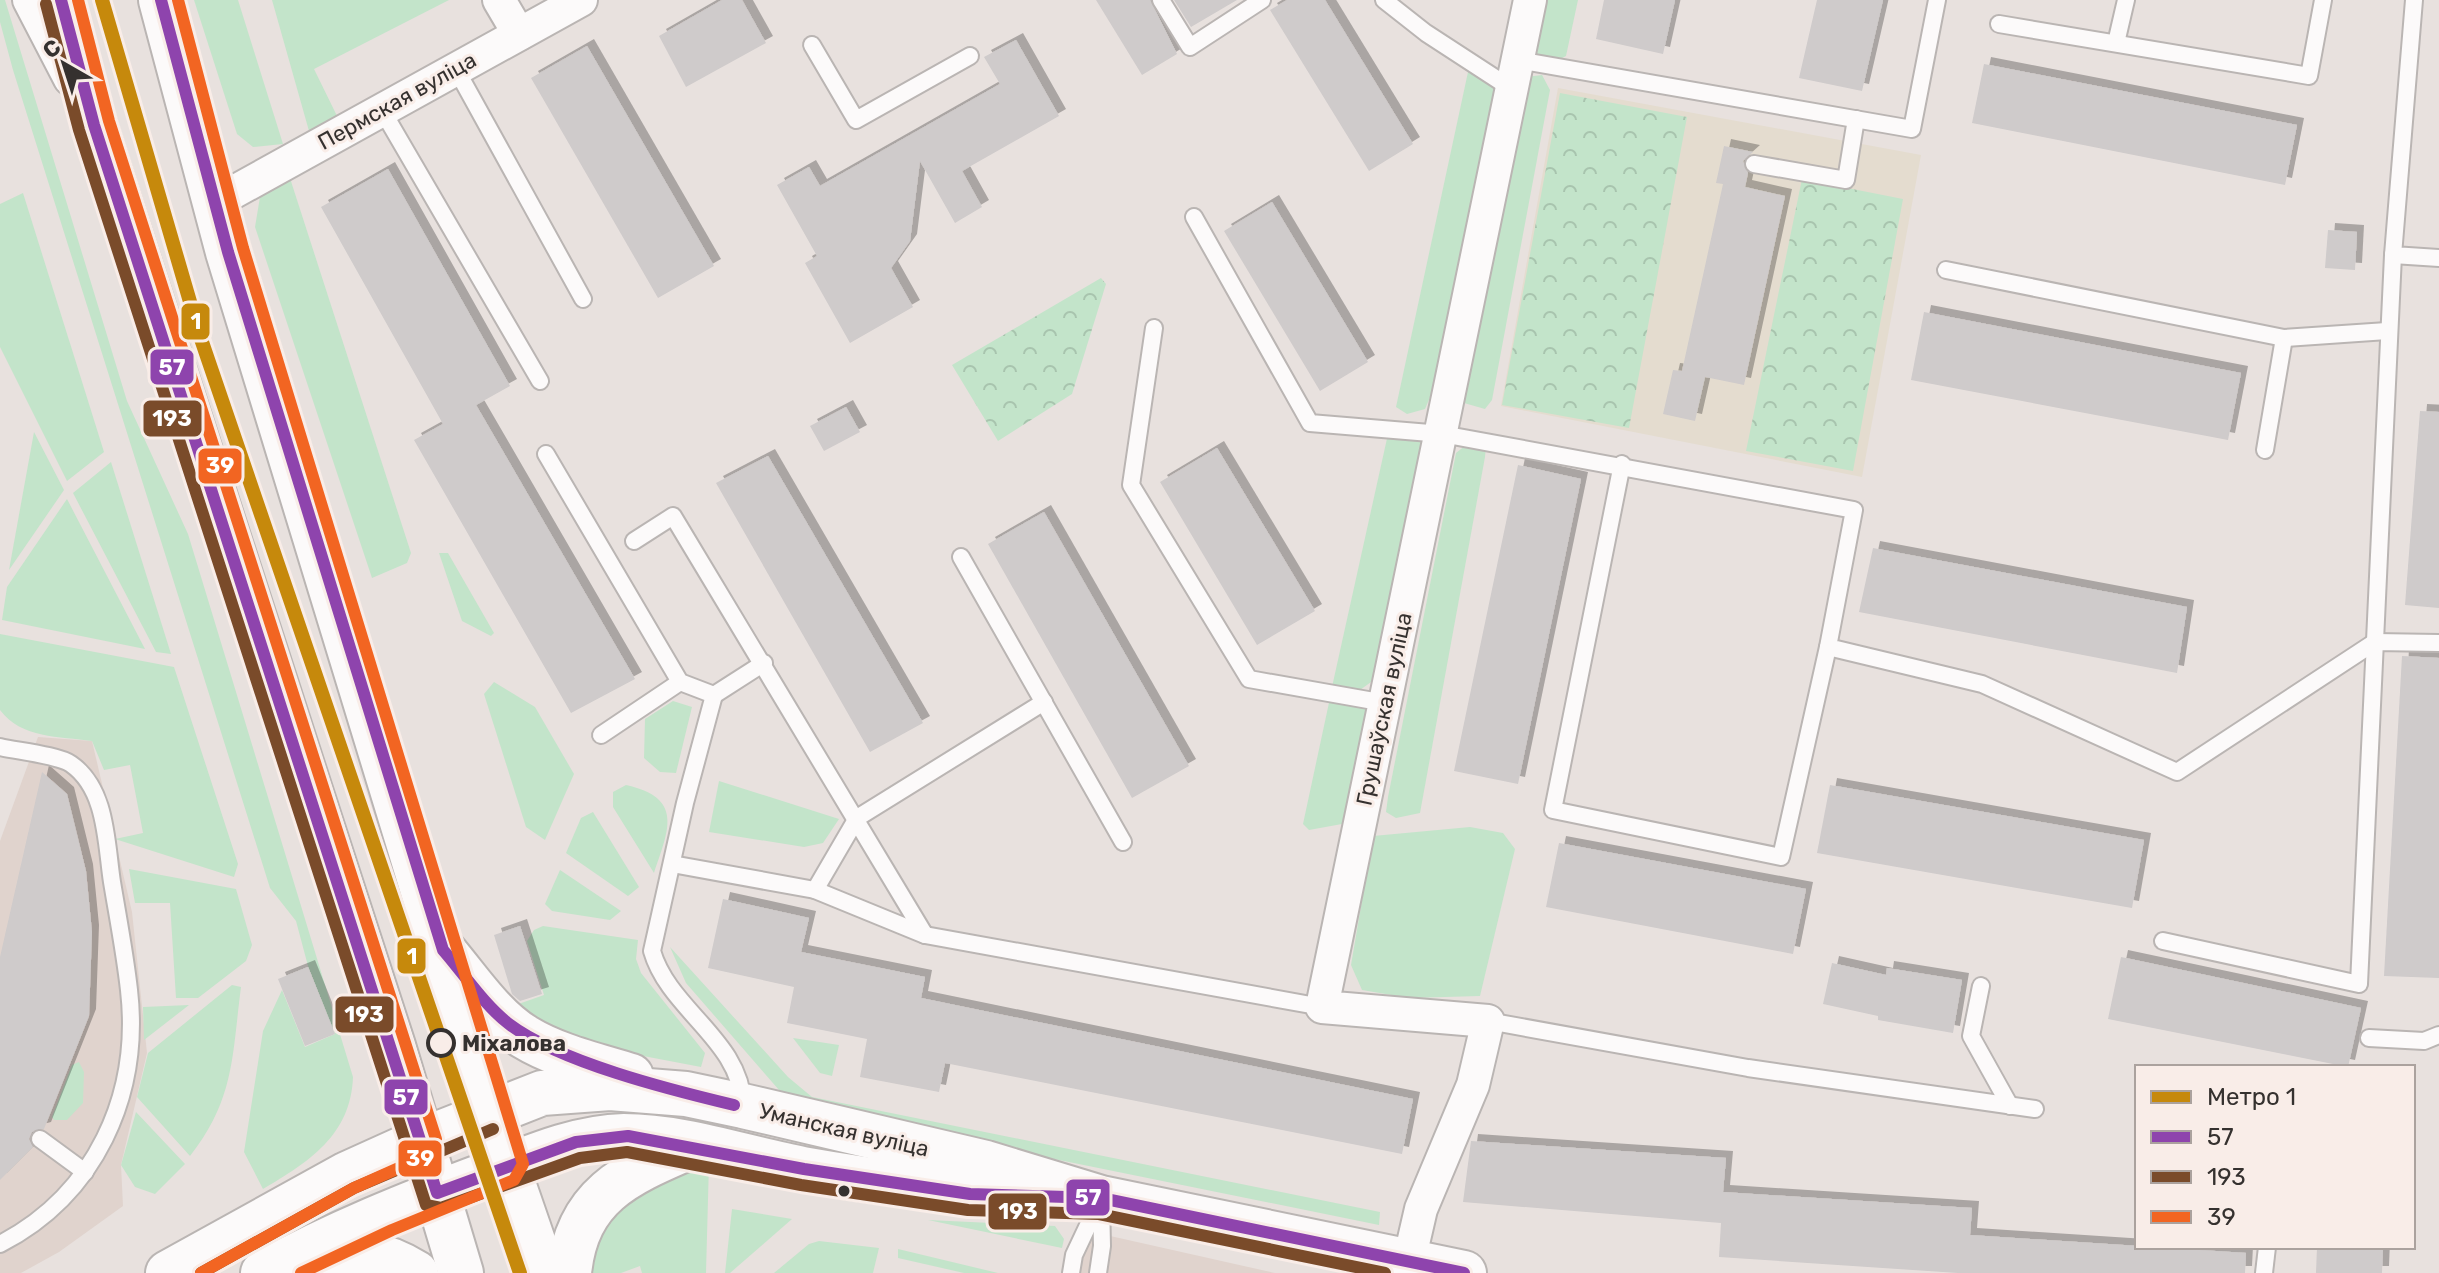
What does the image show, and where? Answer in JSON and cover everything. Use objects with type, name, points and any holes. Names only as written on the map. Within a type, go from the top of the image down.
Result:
[{"type":"main road","points":[[61,0],[94,125],[461,1273]]},
{"type":"main road","points":[[161,0],[214,203],[507,1166],[544,1273]]},
{"type":"main road","points":[[443,950],[500,1016],[523,1036],[542,1046],[686,1094]]},
{"type":"main road","name":"Уманская вуліца","points":[[168,1273],[347,1174],[491,1112],[542,1093],[577,1088],[686,1094],[986,1163],[1101,1198],[1464,1273]]},
{"type":"main road","name":"Уманская вуліца","points":[[265,1271],[437,1193],[576,1142],[602,1137],[628,1136],[804,1169],[970,1194],[1101,1198]]},
{"type":"main road","points":[[569,1273],[571,1255],[590,1209],[610,1188],[632,1171],[692,1146]]},
{"type":"main road","points":[[265,1271],[341,1251],[380,1255],[416,1273]]},
{"type":"street","points":[[29,0],[94,125]]},
{"type":"street","points":[[499,0],[519,34]]},
{"type":"street","name":"Пермская вуліца","points":[[214,203],[581,0]]},
{"type":"street","name":"Грушаўская вуліца","points":[[1322,1007],[1530,0]]},
{"type":"street","points":[[1322,1007],[1488,1021],[1473,1085],[1421,1209],[1409,1261]]},
{"type":"lane","points":[[1161,0],[1190,47],[1240,6],[1262,0]]},
{"type":"lane","points":[[1384,0],[1426,33],[1515,75],[1912,129],[1937,0]]},
{"type":"lane","points":[[2116,43],[2126,0]]},
{"type":"lane","points":[[1999,24],[2309,76],[2323,0]]},
{"type":"lane","points":[[2163,941],[2359,984],[2387,331],[2414,0]]},
{"type":"lane","points":[[812,45],[856,120],[970,56]]},
{"type":"lane","points":[[456,69],[583,299]]},
{"type":"lane","points":[[382,110],[540,381]]},
{"type":"lane","points":[[1754,164],[1846,180],[1856,119]]},
{"type":"lane","points":[[1194,217],[1310,423],[1442,434],[1622,464],[1854,510],[1828,647],[1781,857],[1553,810],[1622,464]]},
{"type":"lane","points":[[2393,255],[2439,258]]},
{"type":"lane","points":[[1946,270],[2284,338],[2387,331]]},
{"type":"lane","points":[[1154,328],[1131,485],[1249,679],[1385,703]]},
{"type":"lane","points":[[2265,450],[2284,338]]},
{"type":"lane","points":[[546,454],[680,682],[714,695]]},
{"type":"lane","points":[[634,541],[673,516],[925,935]]},
{"type":"lane","points":[[961,557],[1123,842]]},
{"type":"lane","points":[[1828,647],[1982,684],[2177,772],[2375,642],[2439,643]]},
{"type":"lane","points":[[743,1106],[735,1068],[658,969],[652,951],[714,695],[764,663]]},
{"type":"lane","points":[[601,735],[680,682]]},
{"type":"lane","points":[[815,890],[857,818],[1044,702]]},
{"type":"lane","points":[[0,747],[70,763],[94,791],[105,826],[130,993],[124,1091],[104,1139],[74,1190],[33,1227],[0,1244]]},
{"type":"lane","points":[[672,864],[815,890],[925,935],[1322,1007]]},
{"type":"lane","points":[[1981,986],[1971,1036],[2010,1106]]},
{"type":"lane","points":[[1488,1021],[1748,1068],[2035,1109]]},
{"type":"lane","points":[[2369,1038],[2424,1041],[2439,1035]]},
{"type":"lane","points":[[40,1139],[85,1172]]},
{"type":"lane","points":[[1071,1273],[1074,1255],[1101,1198]]},
{"type":"lane","points":[[1098,1273],[1102,1246],[1101,1198]]},
{"type":"lane","points":[[2264,1273],[2267,1249]]},
{"type":"shaded area","points":[[1558,88],[1921,155],[1862,477],[1501,406]]},
{"type":"shaded area","points":[[38,737],[92,741],[132,912],[147,1053],[121,1165],[123,1206],[59,1252],[21,1273],[0,1273],[0,841]]},
{"type":"shaded area","points":[[1088,1231],[1275,1273],[1080,1273]]},
{"type":"green space","points":[[0,0],[5,0],[127,401],[188,534],[353,1077],[345,1115],[336,1131],[311,1157],[263,1189],[244,1152],[263,1031],[282,990],[305,1047],[335,1034],[308,966],[296,921],[270,888],[13,70],[0,22]]},
{"type":"green space","points":[[194,0],[238,0],[283,144],[253,147],[237,134]]},
{"type":"green space","points":[[272,0],[449,0],[314,69],[338,118],[309,131]]},
{"type":"green space","points":[[1547,0],[1578,0],[1566,56],[1554,62],[1535,53]]},
{"type":"green space","points":[[1468,72],[1487,80],[1499,92],[1431,395],[1425,409],[1407,414],[1396,407]]},
{"type":"green space","points":[[1542,75],[1550,90],[1492,400],[1485,409],[1464,403],[1467,378],[1526,77]]},
{"type":"green space","points":[[1560,93],[1687,117],[1629,428],[1502,405]]},
{"type":"green space","points":[[288,172],[411,553],[407,563],[372,578],[255,227],[260,197]]},
{"type":"green space","points":[[1802,179],[1903,199],[1853,471],[1746,451]]},
{"type":"green space","points":[[23,193],[104,452],[67,481],[0,347],[0,204]]},
{"type":"green space","points":[[1101,278],[1106,284],[1072,394],[998,441],[952,365]]},
{"type":"green space","points":[[34,432],[64,490],[9,570]]},
{"type":"green space","points":[[1388,434],[1426,441],[1389,616],[1371,682],[1360,690],[1340,691],[1332,687]]},
{"type":"green space","points":[[1466,445],[1486,446],[1485,457],[1420,813],[1396,818],[1386,812],[1388,797],[1456,453]]},
{"type":"green space","points":[[111,462],[171,654],[156,652],[73,493]]},
{"type":"green space","points":[[67,499],[145,649],[2,620],[7,587]]},
{"type":"green space","points":[[439,553],[448,553],[494,633],[491,636],[462,621]]},
{"type":"green space","points":[[0,634],[174,667],[238,864],[234,877],[115,839],[143,833],[130,765],[104,770],[92,741],[30,731],[0,710]]},
{"type":"green space","points":[[494,682],[535,707],[574,774],[545,840],[526,827],[484,694]]},
{"type":"green space","points":[[1330,698],[1364,706],[1367,713],[1342,824],[1309,830],[1303,824]]},
{"type":"green space","points":[[673,701],[692,707],[676,773],[660,772],[644,758],[645,719]]},
{"type":"green space","points":[[719,781],[839,819],[823,843],[804,847],[709,832]]},
{"type":"green space","points":[[626,785],[645,791],[664,807],[667,830],[654,873],[613,807],[613,792]]},
{"type":"green space","points":[[593,812],[639,887],[628,896],[566,853],[581,818]]},
{"type":"green space","points":[[1470,827],[1503,833],[1515,849],[1480,996],[1409,998],[1362,990],[1351,965],[1373,836]]},
{"type":"green space","points":[[129,869],[236,889],[252,945],[246,961],[198,998],[176,998],[170,903],[135,903]]},
{"type":"green space","points":[[560,870],[621,911],[610,920],[552,911],[545,904]]},
{"type":"green space","points":[[543,926],[638,940],[636,959],[641,973],[705,1053],[701,1067],[554,1039],[510,1007],[544,995],[527,941],[534,930]]},
{"type":"green space","points":[[670,947],[788,1077],[812,1097],[1380,1212],[1379,1225],[809,1109],[779,1090],[686,983]]},
{"type":"green space","points":[[232,985],[241,987],[229,1076],[216,1115],[190,1156],[137,1097],[148,1053]]},
{"type":"green space","points":[[189,1005],[144,1040],[143,1007]]},
{"type":"green space","points":[[793,1038],[839,1045],[832,1076],[820,1073]]},
{"type":"green space","points":[[79,1062],[84,1072],[83,1103],[67,1120],[54,1120],[52,1117],[72,1065]]},
{"type":"green space","points":[[136,1112],[185,1164],[155,1194],[135,1187],[121,1165]]},
{"type":"green space","points":[[709,1163],[706,1273],[642,1273],[640,1266],[621,1273],[592,1273],[592,1238],[628,1184]]},
{"type":"green space","points":[[732,1209],[792,1219],[730,1273],[725,1273]]},
{"type":"green space","points":[[928,1220],[1055,1226],[1064,1239],[1062,1248]]},
{"type":"green space","points":[[819,1241],[879,1248],[873,1273],[774,1273],[809,1244]]},
{"type":"green space","points":[[898,1249],[998,1273],[964,1273],[898,1258]]},
{"type":"building","points":[[722,0],[742,0],[766,43],[686,87],[659,36]]},
{"type":"building","points":[[1096,0],[1150,0],[1177,54],[1142,75]]},
{"type":"building","points":[[1174,0],[1237,0],[1191,27]]},
{"type":"building","points":[[1287,0],[1325,0],[1413,144],[1369,171],[1270,10]]},
{"type":"building","points":[[1604,0],[1675,0],[1663,54],[1596,39]]},
{"type":"building","points":[[1817,0],[1883,0],[1862,91],[1799,78]]},
{"type":"building","points":[[1016,40],[1059,116],[962,171],[982,207],[955,223],[920,161],[910,241],[891,268],[913,307],[850,343],[805,263],[817,256],[777,185],[809,167],[820,186],[1000,84],[984,57]]},
{"type":"building","points":[[587,46],[714,266],[658,298],[531,78]]},
{"type":"building","points":[[1984,64],[2297,125],[2285,185],[1972,123]]},
{"type":"building","points":[[1724,146],[1753,152],[1743,161],[1748,173],[1745,187],[1785,196],[1744,385],[1705,377],[1695,421],[1663,414],[1673,370],[1682,371],[1723,184],[1716,183]]},
{"type":"building","points":[[388,169],[510,386],[476,405],[635,679],[571,713],[414,440],[443,424],[321,207]]},
{"type":"building","points":[[1272,202],[1368,362],[1320,391],[1224,231]]},
{"type":"building","points":[[2328,230],[2357,232],[2355,270],[2325,268]]},
{"type":"building","points":[[1924,312],[2241,373],[2228,440],[1911,380]]},
{"type":"building","points":[[846,407],[860,432],[824,451],[810,426]]},
{"type":"building","points":[[2420,411],[2439,412],[2439,608],[2405,605]]},
{"type":"building","points":[[1217,448],[1315,611],[1257,645],[1160,482]]},
{"type":"building","points":[[768,456],[923,723],[870,752],[716,483]]},
{"type":"building","points":[[1518,465],[1581,479],[1518,784],[1454,771]]},
{"type":"building","points":[[1044,512],[1189,766],[1132,798],[988,544]]},
{"type":"building","points":[[1873,548],[2187,607],[2177,673],[1859,612]]},
{"type":"building","points":[[2402,656],[2439,658],[2439,978],[2384,976]]},
{"type":"building","points":[[42,772],[67,794],[86,871],[92,932],[89,1016],[44,1129],[32,1132],[29,1139],[33,1147],[0,1180],[0,957]]},
{"type":"building","points":[[1830,785],[2144,840],[2132,908],[1817,853]]},
{"type":"building","points":[[1559,843],[1806,889],[1793,954],[1546,907]]},
{"type":"building","points":[[723,899],[809,918],[801,952],[925,977],[921,998],[1413,1099],[1402,1154],[945,1063],[939,1092],[860,1077],[867,1039],[787,1023],[794,987],[708,968]]},
{"type":"building","points":[[520,926],[542,994],[520,1001],[512,994],[494,935]]},
{"type":"building","points":[[2121,957],[2361,1008],[2348,1065],[2108,1019]]},
{"type":"building","points":[[1832,963],[1886,975],[1887,968],[1962,980],[1953,1033],[1878,1020],[1878,1016],[1823,1004]]},
{"type":"building","points":[[308,967],[335,1034],[305,1046],[278,979]]},
{"type":"building","points":[[1471,1141],[1726,1158],[1723,1192],[1972,1208],[1970,1235],[2135,1246],[2135,1249],[2246,1253],[2245,1273],[1958,1273],[1719,1257],[1721,1223],[1463,1202]]},
{"type":"building","points":[[2317,1249],[2383,1249],[2382,1273],[2316,1273]]},
{"type":"metro line","name":"1","points":[[102,0],[200,336],[520,1273]]},
{"type":"transit line","name":"57","points":[[61,0],[94,125],[437,1193],[576,1142],[628,1136],[804,1169],[970,1194],[1101,1198],[1464,1273]]},
{"type":"transit line","name":"39","points":[[78,0],[109,121],[436,1139],[428,1155],[354,1188],[201,1273]]},
{"type":"transit line","name":"57","points":[[161,0],[228,252],[443,950],[491,1008],[530,1038],[617,1073],[734,1105]]},
{"type":"transit line","name":"39","points":[[178,0],[243,248],[523,1164],[514,1180],[392,1230],[301,1273]]},
{"type":"transit line","name":"193","points":[[46,4],[79,130],[426,1205],[441,1208],[580,1158],[627,1152],[801,1185],[968,1210],[1099,1214],[1385,1273]]},
{"type":"transit line","name":"193","points":[[201,1273],[354,1188],[493,1129]]},
{"type":"place","name":"Міхалова","points":[[441,1043]]}]
